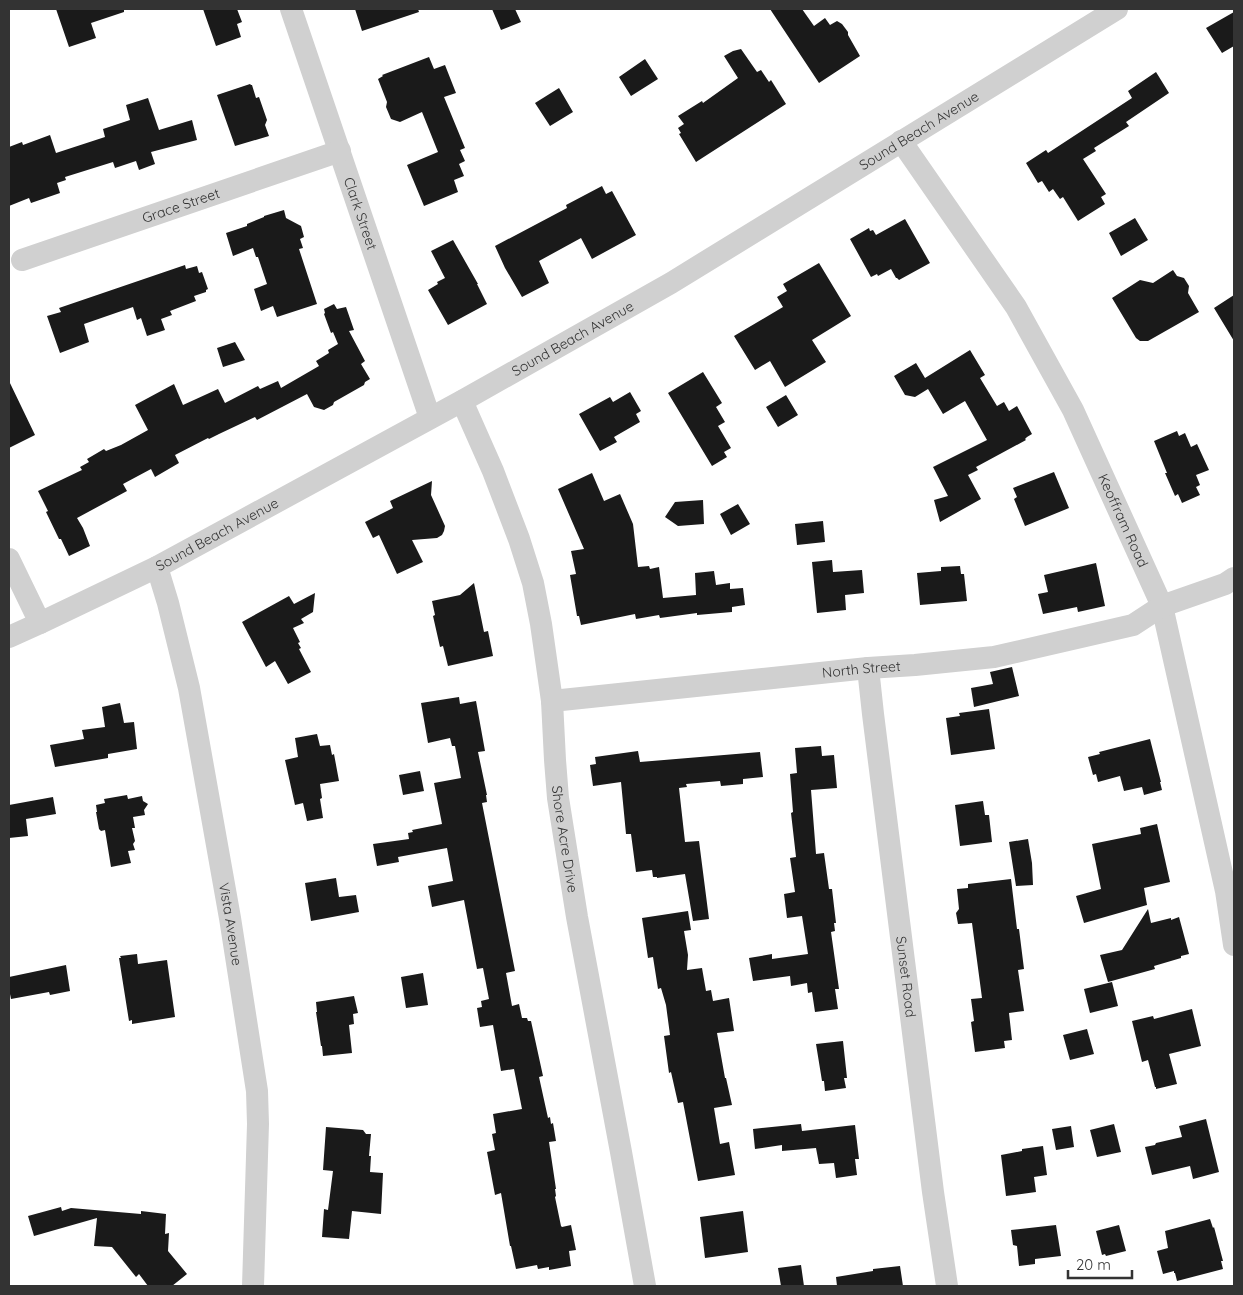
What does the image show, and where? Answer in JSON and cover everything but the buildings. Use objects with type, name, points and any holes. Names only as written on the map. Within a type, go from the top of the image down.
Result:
[{"type":"street","name":"Clark Street","points":[[291,9],[430,418]]},
{"type":"street","name":"Sound Beach Avenue","points":[[9,637],[156,567],[462,401],[671,283],[1117,9]]},
{"type":"street","name":"Keoffram Road","points":[[902,141],[1016,307],[1072,410],[1162,606],[1226,891],[1234,945]]},
{"type":"street","name":"Grace Street","points":[[22,260],[340,151]]},
{"type":"street","name":"Shore Acre Drive","points":[[462,401],[493,471],[519,539],[533,583],[552,701],[554,760],[558,798],[577,916],[622,1152],[645,1286]]},
{"type":"street","points":[[9,559],[40,623]]},
{"type":"street","name":"Vista Avenue","points":[[156,567],[168,603],[189,688],[225,889],[255,1074],[258,1124],[253,1286]]},
{"type":"street","name":"North Street","points":[[552,701],[868,668],[915,666],[994,657],[1133,625],[1162,606],[1225,584],[1234,578]]},
{"type":"street","name":"Sunset Road","points":[[868,668],[933,1192],[947,1286]]}]
